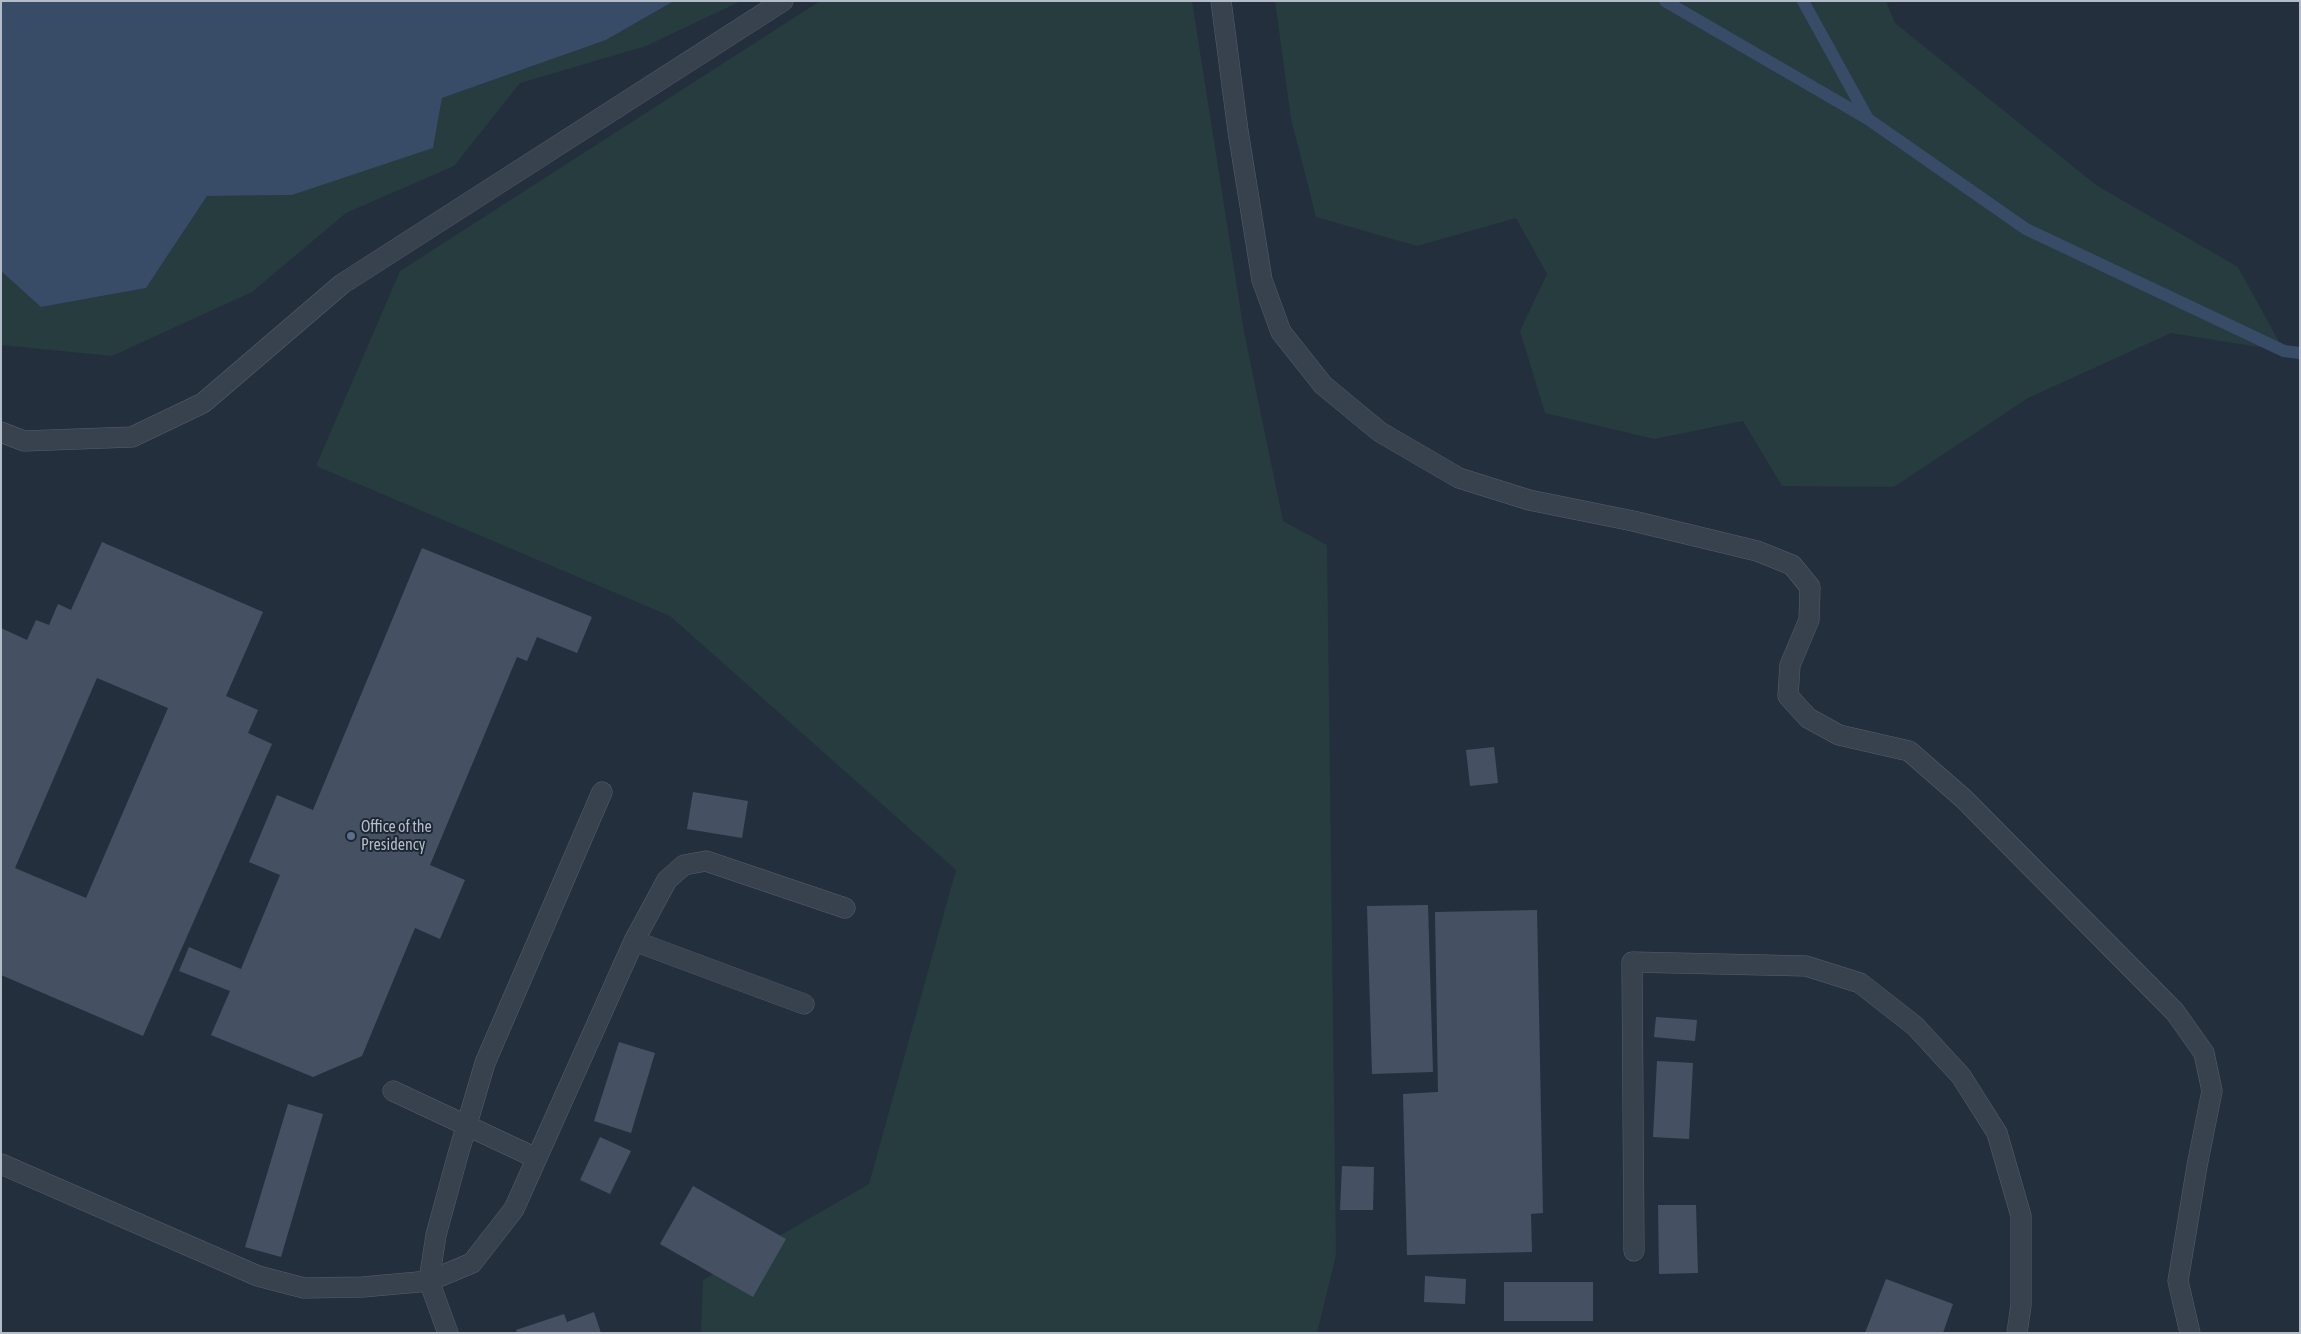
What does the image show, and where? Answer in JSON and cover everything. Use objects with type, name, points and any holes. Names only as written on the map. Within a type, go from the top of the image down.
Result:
[{"type":"lane","points":[[1,432],[24,441],[132,437],[203,403],[342,284],[784,1]]},
{"type":"lane","points":[[1221,1],[1238,131],[1262,280],[1282,332],[1323,385],[1380,432],[1459,478],[1529,500],[1633,521],[1757,551],[1792,565],[1810,587],[1810,620],[1790,665],[1788,696],[1808,718],[1839,735],[1909,751],[1964,799],[2175,1012],[2204,1053],[2212,1091],[2196,1166],[2178,1281],[2190,1333]]},
{"type":"lane","points":[[448,1333],[429,1281],[436,1235],[466,1127],[485,1063],[602,792]]},
{"type":"lane","points":[[1,1164],[258,1276],[304,1288],[363,1287],[429,1281],[472,1263],[514,1209],[634,941],[667,880],[684,865],[706,862],[845,908]]},
{"type":"lane","points":[[634,941],[804,1004]]},
{"type":"lane","points":[[1634,1251],[1632,962],[1806,966],[1860,983],[1915,1026],[1961,1076],[1997,1132],[2022,1216],[2021,1304],[2017,1333]]},
{"type":"lane","points":[[393,1091],[466,1127],[536,1158]]},
{"type":"green space","points":[[674,1],[741,1],[646,46],[520,83],[454,166],[346,213],[252,292],[112,356],[1,345],[1,271],[41,307],[146,288],[207,196],[292,195],[433,148],[442,98],[606,40]]},
{"type":"green space","points":[[820,1],[1192,1],[1244,332],[1283,521],[1327,545],[1336,1255],[1317,1333],[701,1333],[703,1280],[869,1184],[956,870],[670,616],[316,466],[400,271]]},
{"type":"green space","points":[[1275,1],[1886,1],[1895,23],[2096,185],[2238,267],[2284,351],[2171,333],[2028,398],[1894,487],[1782,486],[1743,421],[1654,439],[1545,413],[1520,331],[1547,274],[1516,218],[1417,246],[1316,217],[1291,119]]},
{"type":"water","points":[[1,1],[674,1],[606,40],[442,98],[433,148],[292,195],[207,196],[146,288],[41,307],[1,271]]},
{"type":"building","points":[[102,542],[263,612],[226,696],[258,710],[248,733],[272,744],[143,1036],[1,975],[1,628],[27,640],[36,620],[49,625],[58,604],[71,610]],"holes":[[[97,678],[168,708],[86,898],[15,868]]]},
{"type":"building","name":"Office of the Presidency","points":[[422,548],[592,617],[577,653],[537,637],[527,661],[517,657],[430,865],[465,880],[440,939],[415,928],[362,1056],[313,1077],[211,1035],[230,991],[179,971],[189,947],[241,969],[280,875],[249,862],[277,795],[313,810]]},
{"type":"building","points":[[1494,747],[1498,783],[1470,786],[1466,750]]},
{"type":"building","points":[[693,792],[748,801],[742,838],[687,829]]},
{"type":"building","points":[[1428,905],[1433,1072],[1372,1074],[1367,906]]},
{"type":"building","points":[[1537,910],[1543,1213],[1531,1214],[1532,1252],[1407,1255],[1403,1094],[1438,1092],[1435,912]]},
{"type":"building","points":[[1656,1017],[1697,1020],[1695,1041],[1654,1037]]},
{"type":"building","points":[[619,1042],[655,1053],[631,1133],[594,1121]]},
{"type":"building","points":[[1657,1061],[1693,1063],[1689,1139],[1653,1137]]},
{"type":"building","points":[[288,1104],[323,1114],[281,1257],[245,1247]]},
{"type":"building","points":[[600,1137],[631,1151],[610,1194],[580,1180]]},
{"type":"building","points":[[1342,1166],[1374,1167],[1373,1210],[1340,1210]]},
{"type":"building","points":[[693,1186],[786,1239],[753,1297],[660,1244]]},
{"type":"building","points":[[1658,1205],[1696,1205],[1698,1273],[1659,1274]]},
{"type":"building","points":[[1425,1276],[1466,1279],[1465,1304],[1424,1302]]},
{"type":"building","points":[[1886,1279],[1953,1304],[1943,1333],[1865,1333]]},
{"type":"building","points":[[1504,1282],[1593,1282],[1593,1321],[1504,1321]]},
{"type":"building","points":[[594,1312],[601,1333],[517,1333],[516,1330],[564,1314],[567,1322]]},
{"type":"waterway","points":[[1665,1],[1868,119],[2026,229],[2284,351],[2300,353]]},
{"type":"waterway","points":[[1803,1],[1868,119]]},
{"type":"place","name":"Office of the Presidency","points":[[351,836]]}]
